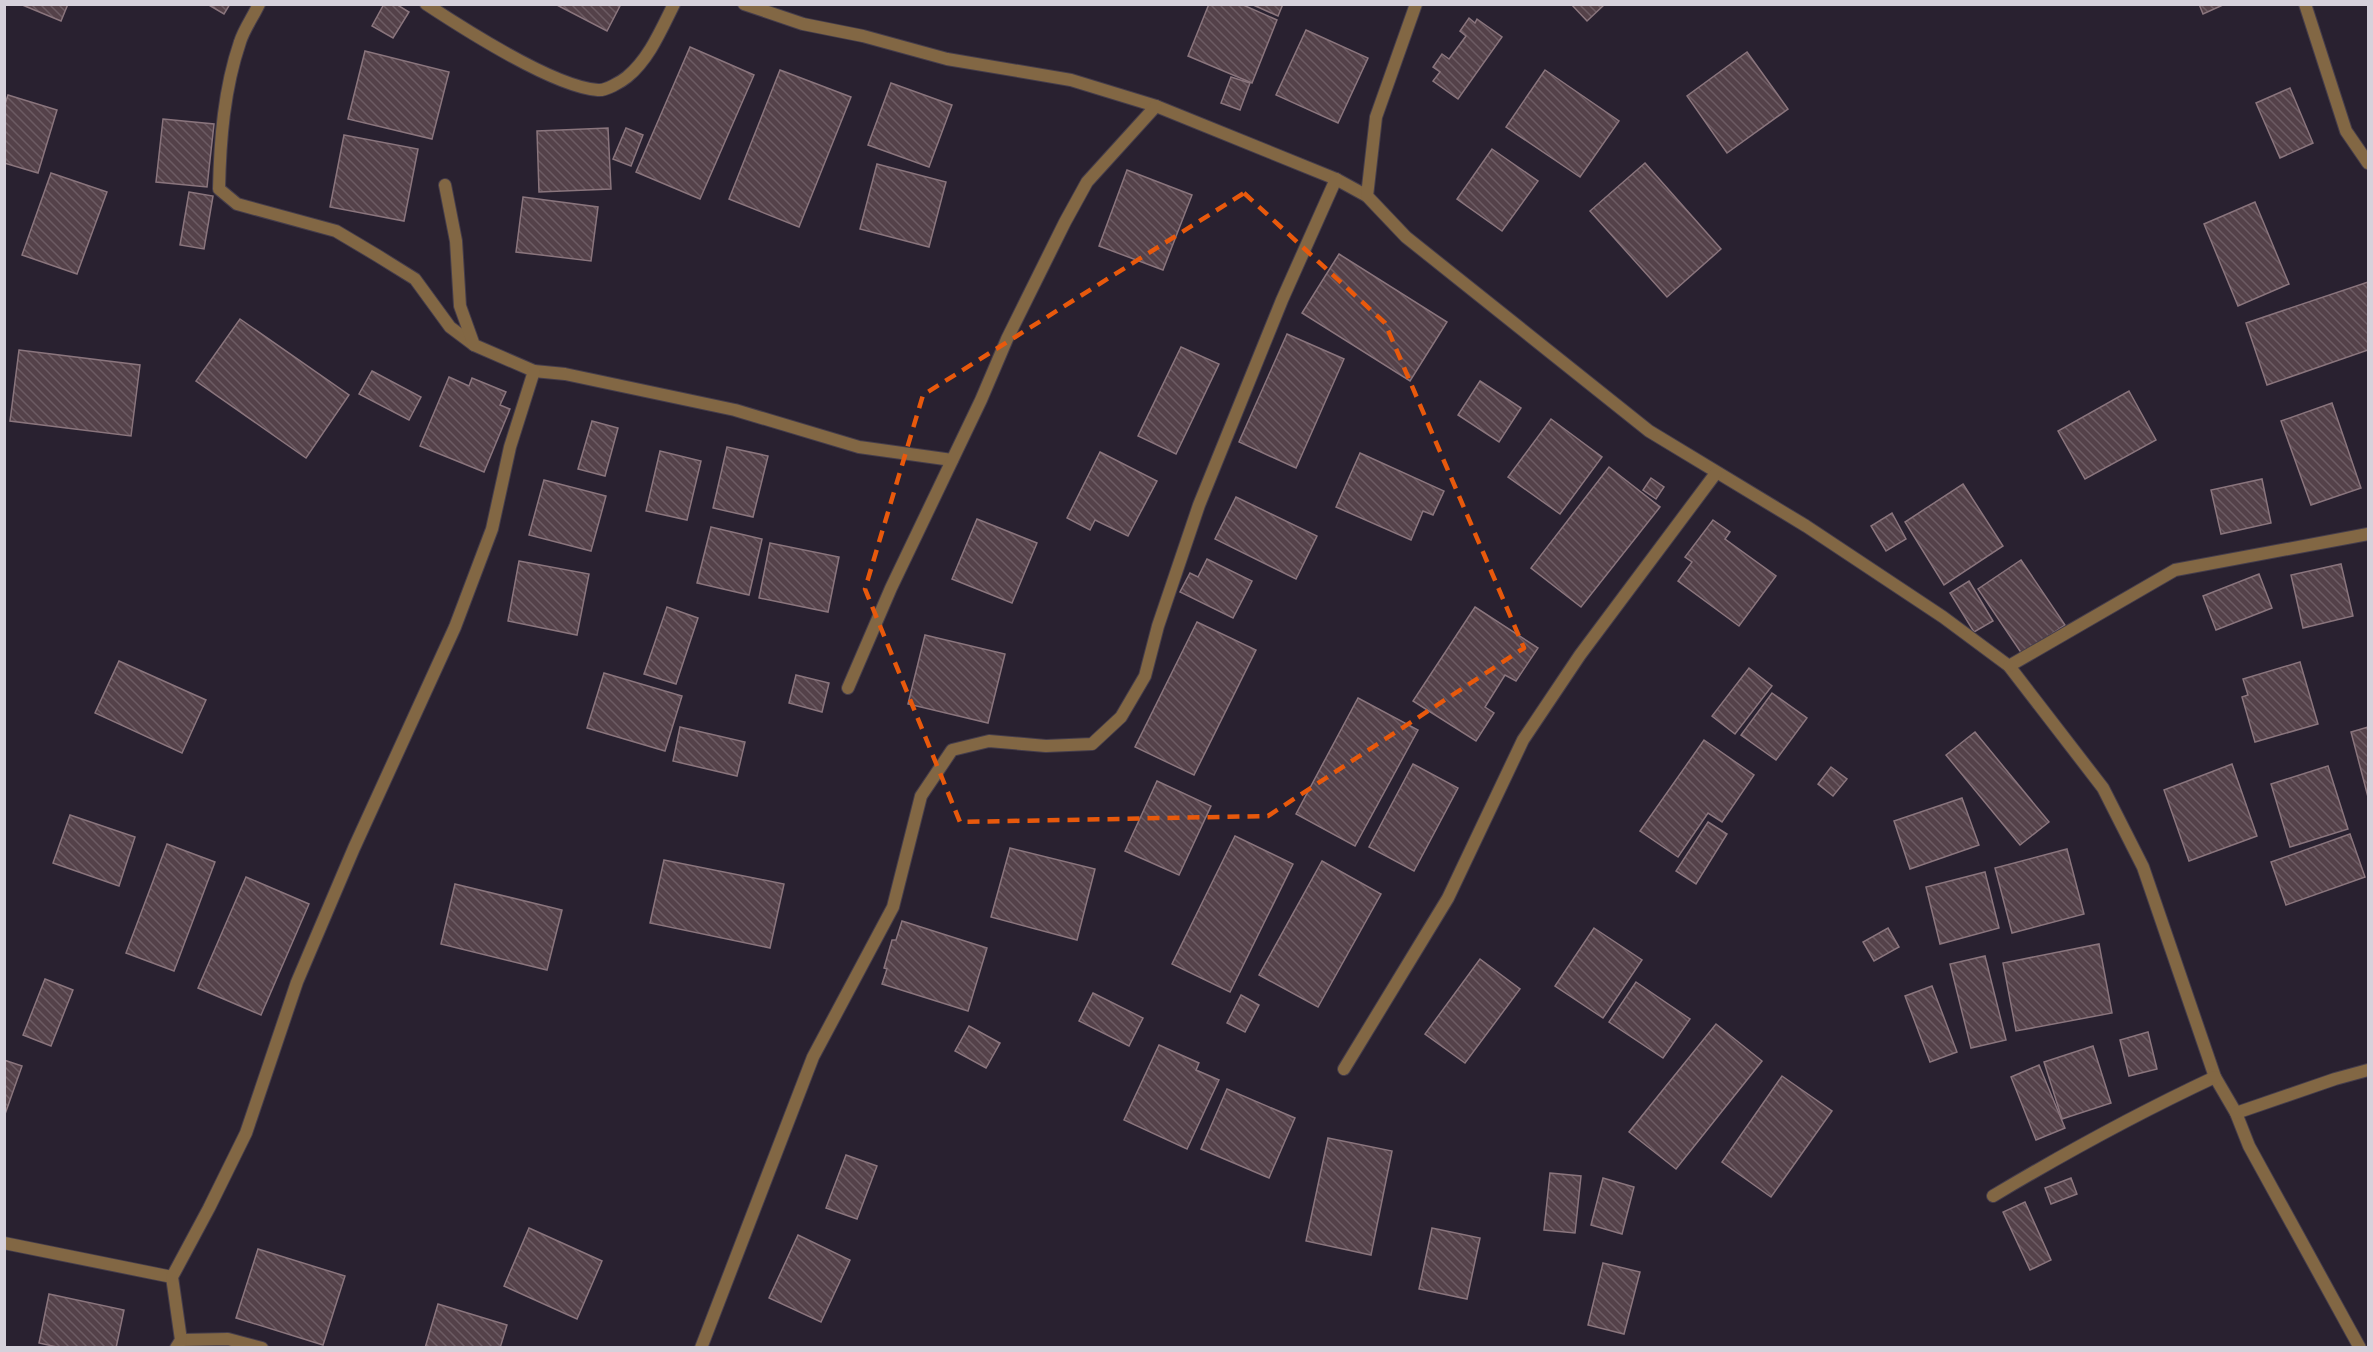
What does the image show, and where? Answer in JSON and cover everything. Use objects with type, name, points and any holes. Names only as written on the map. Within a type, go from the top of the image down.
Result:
[{"type":"street","points":[[259,4],[241,40],[229,86],[220,143],[219,189],[237,204],[336,231],[415,279],[450,327],[474,345],[534,371],[565,374],[735,410],[859,447],[952,460]]},
{"type":"street","points":[[426,4],[503,51],[563,81],[600,91],[626,78],[649,53],[674,4]]},
{"type":"street","points":[[744,4],[804,24],[862,36],[947,59],[1071,80],[1155,106],[1336,179],[1367,196],[1406,237],[1649,431],[1835,546],[1942,617],[2009,666],[2103,788],[2143,867],[2215,1077],[2236,1113],[2249,1146],[2360,1347]]},
{"type":"street","points":[[1367,196],[1376,117],[1416,4]]},
{"type":"street","points":[[2305,4],[2346,131],[2368,163]]},
{"type":"street","points":[[848,688],[891,588],[981,400],[1007,339],[1087,182],[1155,106]]},
{"type":"street","points":[[701,1347],[813,1057],[894,907],[921,796],[952,750],[989,741],[1046,746],[1092,744],[1121,717],[1145,676],[1158,626],[1199,505],[1282,300],[1336,179]]},
{"type":"street","points":[[445,185],[456,241],[460,306],[474,345]]},
{"type":"street","points":[[262,1347],[228,1339],[178,1344],[172,1276],[246,1133],[297,982],[354,848],[455,627],[492,529],[510,447],[534,371]]},
{"type":"street","points":[[1344,1069],[1448,898],[1523,741],[1580,655],[1716,473]]},
{"type":"street","points":[[2009,666],[2175,570],[2368,534]]},
{"type":"street","points":[[2236,1113],[2368,1070]]},
{"type":"street","points":[[1993,1196],[2067,1152],[2215,1077]]},
{"type":"street","points":[[4,1243],[172,1276]]},
{"type":"highlighted area","points":[[1244,193],[1385,323],[1524,648],[1268,816],[960,822],[865,589],[923,395]]},
{"type":"building","points":[[20,4],[68,4],[61,21]]},
{"type":"building","points":[[207,4],[230,4],[224,14]]},
{"type":"building","points":[[384,4],[396,4],[409,12],[393,38],[372,26]]},
{"type":"building","points":[[555,4],[621,4],[607,31]]},
{"type":"building","points":[[1209,4],[1241,4],[1277,20],[1252,83],[1188,56]]},
{"type":"building","points":[[1251,4],[1283,4],[1278,16]]},
{"type":"building","points":[[1571,4],[1605,4],[1587,21]]},
{"type":"building","points":[[2199,4],[2225,4],[2203,14]]},
{"type":"building","points":[[1469,18],[1475,23],[1477,19],[1502,37],[1458,99],[1433,81],[1440,72],[1433,67],[1442,54],[1449,59],[1466,36],[1460,31]]},
{"type":"building","points":[[1306,30],[1368,58],[1338,123],[1276,95]]},
{"type":"building","points":[[690,47],[754,75],[700,199],[636,172]]},
{"type":"building","points":[[365,51],[449,72],[432,139],[348,119]]},
{"type":"building","points":[[1747,52],[1788,109],[1727,153],[1687,96]]},
{"type":"building","points":[[780,70],[851,97],[799,227],[729,199]]},
{"type":"building","points":[[1545,70],[1619,121],[1580,177],[1506,127]]},
{"type":"building","points":[[1231,77],[1250,83],[1240,110],[1221,103]]},
{"type":"building","points":[[891,83],[952,105],[929,167],[868,145]]},
{"type":"building","points":[[2290,88],[2313,143],[2280,158],[2256,103]]},
{"type":"building","points":[[8,95],[57,110],[38,173],[4,163],[4,107]]},
{"type":"building","points":[[163,119],[214,124],[207,187],[156,182]]},
{"type":"building","points":[[608,128],[611,189],[539,192],[537,131]]},
{"type":"building","points":[[626,128],[643,135],[631,166],[613,159]]},
{"type":"building","points":[[344,135],[418,149],[404,221],[330,207]]},
{"type":"building","points":[[1492,149],[1538,181],[1502,231],[1457,199]]},
{"type":"building","points":[[1645,163],[1721,249],[1667,297],[1590,211]]},
{"type":"building","points":[[877,164],[946,182],[929,247],[860,229]]},
{"type":"building","points":[[1127,170],[1192,195],[1163,270],[1099,246]]},
{"type":"building","points":[[51,173],[107,192],[77,274],[22,255]]},
{"type":"building","points":[[189,192],[213,196],[204,249],[180,245]]},
{"type":"building","points":[[523,197],[598,207],[591,261],[516,252]]},
{"type":"building","points":[[2255,202],[2289,284],[2238,306],[2204,224]]},
{"type":"building","points":[[1339,254],[1447,322],[1410,381],[1302,313]]},
{"type":"building","points":[[2368,282],[2368,350],[2267,385],[2246,323]]},
{"type":"building","points":[[240,319],[349,395],[306,458],[196,381]]},
{"type":"building","points":[[1287,334],[1344,359],[1296,468],[1239,442]]},
{"type":"building","points":[[1181,347],[1219,364],[1176,454],[1138,436]]},
{"type":"building","points":[[19,350],[140,365],[131,436],[10,421]]},
{"type":"building","points":[[372,371],[421,397],[409,420],[359,394]]},
{"type":"building","points":[[449,377],[469,386],[472,378],[506,392],[500,405],[510,409],[484,472],[420,446]]},
{"type":"building","points":[[1480,381],[1521,408],[1499,442],[1458,415]]},
{"type":"building","points":[[2129,391],[2156,440],[2085,479],[2058,431]]},
{"type":"building","points":[[2332,403],[2361,488],[2311,505],[2281,421]]},
{"type":"building","points":[[1551,419],[1602,457],[1560,514],[1508,477]]},
{"type":"building","points":[[592,421],[618,428],[605,476],[578,469]]},
{"type":"building","points":[[727,447],[768,456],[753,517],[713,508]]},
{"type":"building","points":[[660,451],[701,461],[687,520],[646,511]]},
{"type":"building","points":[[1100,452],[1157,481],[1128,536],[1095,520],[1090,530],[1067,518]]},
{"type":"building","points":[[1360,453],[1444,491],[1433,515],[1423,511],[1411,540],[1336,507]]},
{"type":"building","points":[[1609,467],[1660,507],[1581,607],[1531,568]]},
{"type":"building","points":[[1651,478],[1664,487],[1656,499],[1643,490]]},
{"type":"building","points":[[2262,479],[2271,523],[2221,534],[2211,490]]},
{"type":"building","points":[[544,480],[606,496],[591,551],[529,535]]},
{"type":"building","points":[[1963,484],[2003,546],[1944,585],[1905,522]]},
{"type":"building","points":[[1236,497],[1317,536],[1296,579],[1215,539]]},
{"type":"building","points":[[1892,513],[1906,539],[1886,551],[1871,526]]},
{"type":"building","points":[[977,519],[1037,543],[1012,603],[952,579]]},
{"type":"building","points":[[1713,520],[1730,532],[1725,539],[1776,576],[1739,626],[1678,581],[1692,562],[1685,557]]},
{"type":"building","points":[[711,527],[762,539],[749,595],[697,583]]},
{"type":"building","points":[[770,543],[839,557],[828,612],[759,598]]},
{"type":"building","points":[[1207,559],[1252,581],[1233,618],[1180,592],[1190,573],[1198,577]]},
{"type":"building","points":[[2021,560],[2065,625],[2022,654],[1978,589]]},
{"type":"building","points":[[519,561],[589,574],[577,635],[508,621]]},
{"type":"building","points":[[2341,564],[2353,616],[2303,628],[2291,575]]},
{"type":"building","points":[[2259,574],[2272,608],[2216,630],[2203,596]]},
{"type":"building","points":[[1969,581],[1993,621],[1974,632],[1950,593]]},
{"type":"building","points":[[667,607],[698,618],[676,684],[644,674]]},
{"type":"building","points":[[1475,607],[1538,648],[1516,681],[1505,675],[1485,707],[1494,713],[1476,741],[1413,701]]},
{"type":"building","points":[[1197,622],[1256,650],[1194,775],[1135,747]]},
{"type":"building","points":[[925,635],[1005,654],[988,723],[908,704]]},
{"type":"building","points":[[119,661],[206,700],[182,753],[95,713]]},
{"type":"building","points":[[2300,662],[2318,724],[2255,742],[2242,697],[2248,695],[2243,679]]},
{"type":"building","points":[[1749,668],[1772,686],[1735,734],[1712,716]]},
{"type":"building","points":[[604,673],[682,696],[665,751],[587,728]]},
{"type":"building","points":[[796,675],[829,683],[822,712],[789,703]]},
{"type":"building","points":[[1772,693],[1807,718],[1776,760],[1741,735]]},
{"type":"building","points":[[1358,698],[1418,730],[1355,846],[1296,814]]},
{"type":"building","points":[[680,727],[745,742],[737,776],[673,761]]},
{"type":"building","points":[[2368,727],[2368,797],[2351,732]]},
{"type":"building","points":[[1975,732],[2049,822],[2020,845],[1946,755]]},
{"type":"building","points":[[1704,740],[1754,775],[1722,822],[1708,813],[1678,857],[1640,831]]},
{"type":"building","points":[[1413,764],[1458,788],[1414,871],[1369,847]]},
{"type":"building","points":[[2232,764],[2257,836],[2189,861],[2164,790]]},
{"type":"building","points":[[2328,766],[2348,829],[2290,847],[2271,784]]},
{"type":"building","points":[[1831,767],[1847,779],[1833,796],[1818,784]]},
{"type":"building","points":[[1157,781],[1211,806],[1179,875],[1125,851]]},
{"type":"building","points":[[1962,798],[1979,845],[1910,869],[1894,821]]},
{"type":"building","points":[[70,815],[135,837],[119,886],[53,863]]},
{"type":"building","points":[[1708,822],[1727,834],[1696,884],[1676,871]]},
{"type":"building","points":[[2350,834],[2365,877],[2286,905],[2271,862]]},
{"type":"building","points":[[1235,836],[1293,864],[1230,992],[1172,964]]},
{"type":"building","points":[[167,844],[215,862],[174,971],[126,953]]},
{"type":"building","points":[[1010,848],[1095,869],[1077,940],[991,917]]},
{"type":"building","points":[[2067,849],[2084,914],[2012,933],[1995,868]]},
{"type":"building","points":[[664,860],[784,884],[770,948],[650,923]]},
{"type":"building","points":[[1322,861],[1381,894],[1318,1007],[1259,975]]},
{"type":"building","points":[[1985,872],[1999,928],[1940,944],[1926,887]]},
{"type":"building","points":[[246,877],[309,904],[261,1015],[198,988]]},
{"type":"building","points":[[455,884],[562,910],[547,970],[441,944]]},
{"type":"building","points":[[902,921],[987,948],[968,1011],[882,984],[892,940],[896,940]]},
{"type":"building","points":[[1594,928],[1642,960],[1603,1018],[1555,986]]},
{"type":"building","points":[[1888,928],[1899,947],[1874,961],[1863,942]]},
{"type":"building","points":[[2099,944],[2112,1013],[2016,1031],[2003,963]]},
{"type":"building","points":[[1985,956],[2006,1040],[1971,1048],[1950,964]]},
{"type":"building","points":[[1480,959],[1520,989],[1465,1063],[1425,1034]]},
{"type":"building","points":[[45,979],[73,990],[51,1046],[23,1035]]},
{"type":"building","points":[[1636,982],[1690,1019],[1663,1058],[1609,1022]]},
{"type":"building","points":[[1932,986],[1957,1052],[1930,1062],[1905,996]]},
{"type":"building","points":[[1093,993],[1143,1018],[1129,1046],[1079,1021]]},
{"type":"building","points":[[1241,995],[1259,1005],[1245,1032],[1227,1023]]},
{"type":"building","points":[[1716,1024],[1762,1061],[1676,1169],[1629,1132]]},
{"type":"building","points":[[969,1026],[1000,1043],[986,1068],[955,1051]]},
{"type":"building","points":[[2148,1032],[2157,1069],[2129,1076],[2120,1040]]},
{"type":"building","points":[[1159,1045],[1199,1063],[1196,1070],[1219,1080],[1187,1149],[1124,1120]]},
{"type":"building","points":[[2093,1046],[2111,1103],[2062,1119],[2044,1062]]},
{"type":"building","points":[[4,1060],[22,1066],[4,1117]]},
{"type":"building","points":[[2039,1065],[2065,1128],[2036,1140],[2011,1077]]},
{"type":"building","points":[[1782,1076],[1832,1111],[1771,1197],[1722,1162]]},
{"type":"building","points":[[1227,1089],[1295,1118],[1269,1178],[1201,1149]]},
{"type":"building","points":[[1328,1138],[1392,1151],[1371,1255],[1306,1241]]},
{"type":"building","points":[[846,1155],[877,1166],[857,1219],[826,1208]]},
{"type":"building","points":[[1550,1173],[1581,1176],[1575,1233],[1544,1230]]},
{"type":"building","points":[[1603,1178],[1634,1187],[1622,1234],[1591,1225]]},
{"type":"building","points":[[2071,1178],[2077,1194],[2051,1204],[2045,1188]]},
{"type":"building","points":[[2025,1202],[2051,1260],[2030,1270],[2003,1212]]},
{"type":"building","points":[[529,1228],[602,1261],[577,1319],[504,1286]]},
{"type":"building","points":[[1432,1228],[1480,1238],[1467,1299],[1419,1289]]},
{"type":"building","points":[[798,1235],[850,1260],[821,1322],[769,1298]]},
{"type":"building","points":[[258,1249],[345,1276],[323,1345],[236,1318]]},
{"type":"building","points":[[1603,1263],[1640,1272],[1624,1334],[1588,1325]]},
{"type":"building","points":[[49,1294],[124,1310],[116,1348],[61,1348],[39,1343]]},
{"type":"building","points":[[438,1304],[507,1325],[500,1348],[425,1348]]}]
